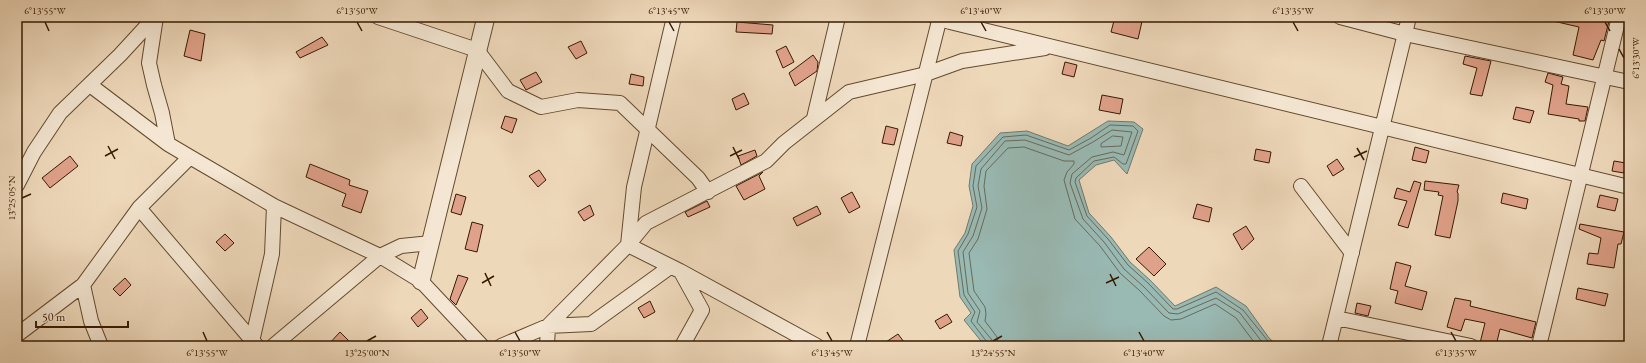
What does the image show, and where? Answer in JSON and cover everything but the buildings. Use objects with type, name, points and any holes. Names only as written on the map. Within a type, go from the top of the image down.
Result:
[{"type":"street","points":[[17,185],[34,152],[60,113],[120,56],[155,17]]},
{"type":"street","points":[[155,17],[150,63],[168,144]]},
{"type":"street","points":[[378,17],[477,50],[508,91],[541,106],[578,100],[620,103],[698,178],[708,192]]},
{"type":"street","points":[[421,281],[486,17]]},
{"type":"street","points":[[628,245],[634,187],[674,17]]},
{"type":"street","points":[[814,118],[838,17]]},
{"type":"street","points":[[858,346],[926,74],[938,17],[950,22],[1629,187]]},
{"type":"street","points":[[1340,17],[1405,34],[1629,82]]},
{"type":"street","points":[[1329,346],[1409,17]]},
{"type":"street","points":[[1539,346],[1619,17]]},
{"type":"street","points":[[547,346],[548,326],[628,245],[646,223],[766,161],[784,143],[814,118],[849,92],[926,74],[962,61],[1052,46]]},
{"type":"street","points":[[90,85],[168,144],[274,206],[380,256],[421,281],[482,346]]},
{"type":"street","points":[[17,335],[83,285],[139,208],[190,157]]},
{"type":"street","points":[[1301,186],[1352,253]]},
{"type":"street","points":[[253,344],[272,254],[274,206]]},
{"type":"street","points":[[139,208],[253,344]]},
{"type":"street","points":[[273,346],[380,256],[401,246],[430,243]]},
{"type":"street","points":[[628,245],[817,346]]},
{"type":"street","points":[[501,346],[548,326],[592,324],[675,269]]},
{"type":"street","points":[[675,269],[702,310],[682,346]]},
{"type":"street","points":[[83,285],[91,321],[99,345]]},
{"type":"street","points":[[1336,318],[1471,346]]},
{"type":"water","points":[[1108,121],[1134,122],[1143,129],[1127,174],[1114,160],[1096,165],[1079,180],[1089,213],[1111,237],[1130,262],[1175,306],[1216,287],[1246,306],[1269,338],[1278,346],[985,346],[964,320],[971,313],[960,297],[954,250],[965,233],[973,206],[969,186],[972,164],[1000,133],[1027,131],[1068,146]]}]
